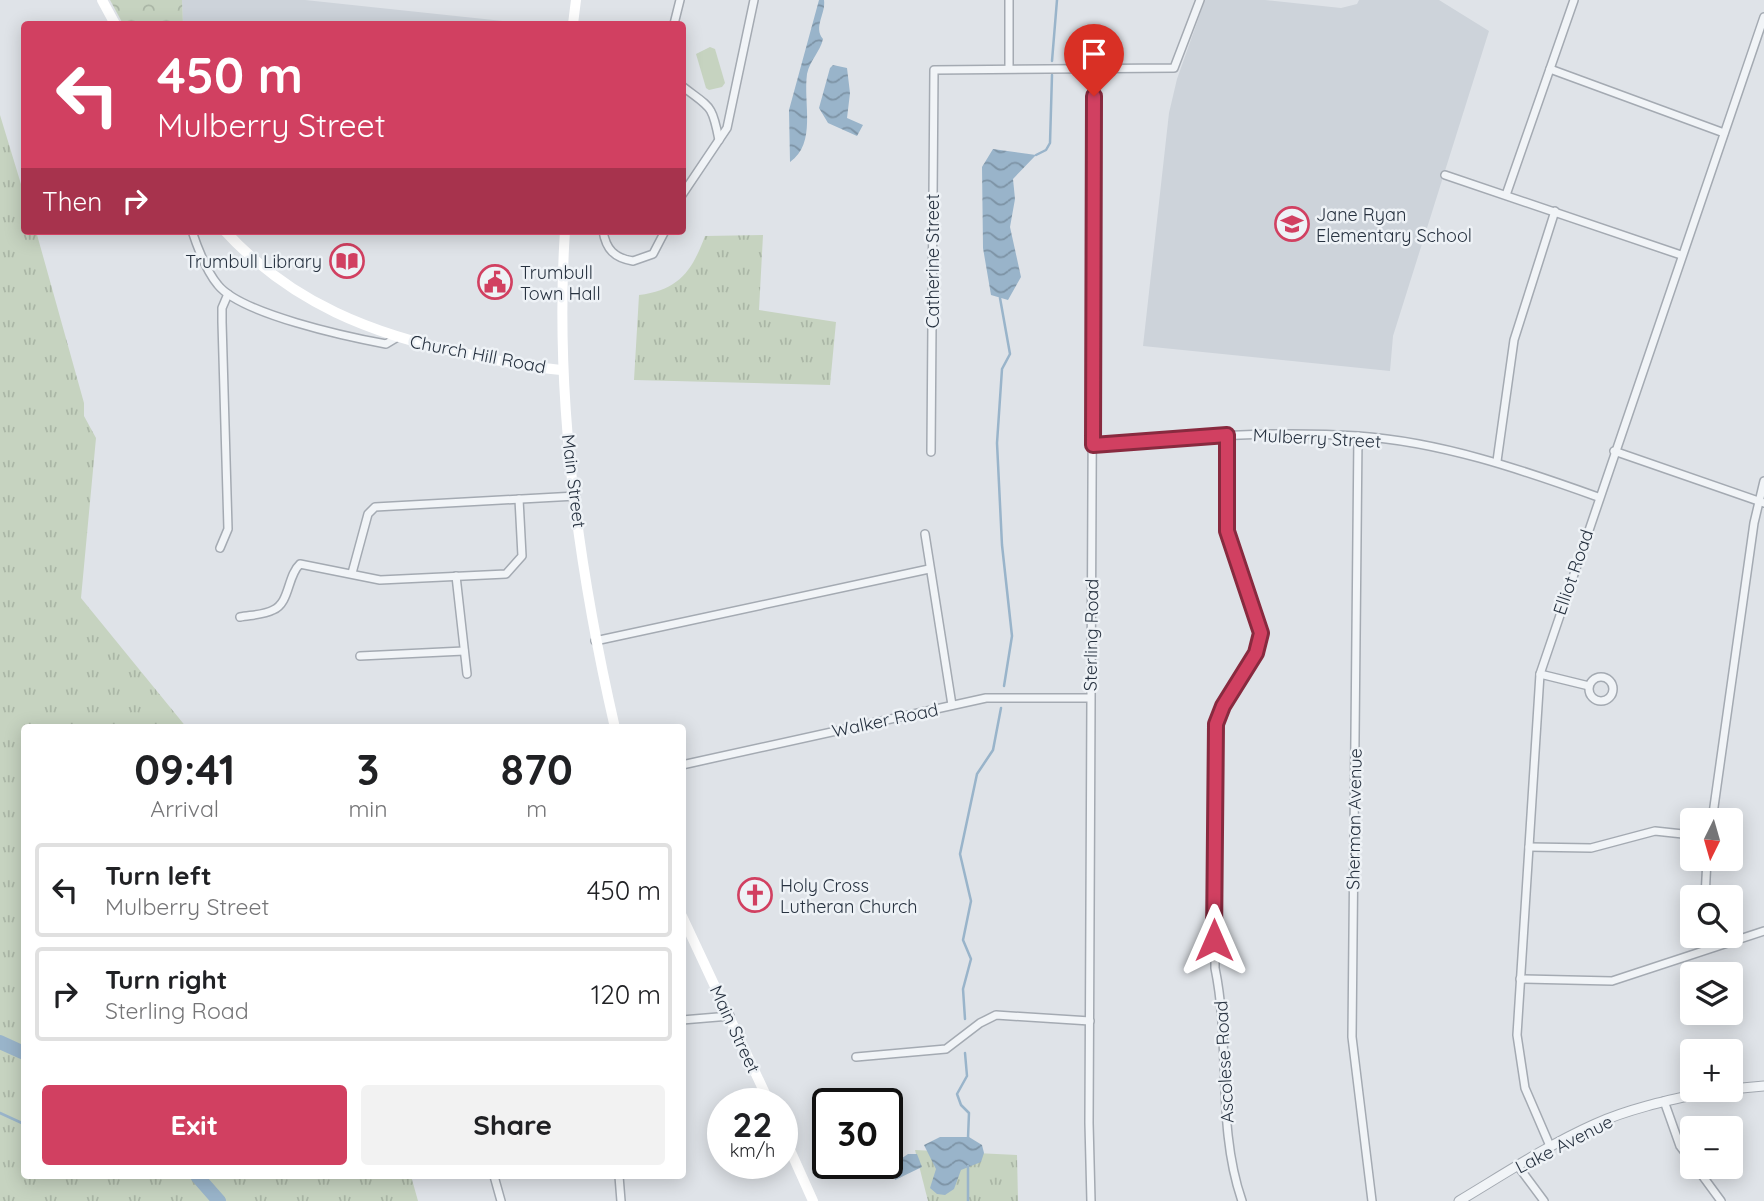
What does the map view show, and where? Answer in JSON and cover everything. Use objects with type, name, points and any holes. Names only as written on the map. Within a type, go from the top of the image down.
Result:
[{"type":"main road","points":[[102,0],[113,21]]},
{"type":"main road","points":[[573,21],[576,0]]},
{"type":"main road","name":"Church Hill Road","points":[[229,235],[277,280],[342,318],[396,338],[497,360],[561,370]]},
{"type":"main road","name":"Main Street","points":[[565,235],[561,370],[595,641],[614,724]]},
{"type":"main road","name":"Main Street","points":[[686,924],[763,1088]]},
{"type":"main road","points":[[798,1168],[813,1201]]},
{"type":"street","points":[[675,21],[680,0]]},
{"type":"street","points":[[686,189],[727,128],[754,0]]},
{"type":"street","points":[[1009,0],[1009,68],[1094,69],[1174,68],[1199,0]]},
{"type":"street","points":[[1506,195],[1574,0]]},
{"type":"street","name":"Elliot Road","points":[[1550,1146],[1525,1088],[1519,1064],[1520,979],[1540,674],[1598,497],[1764,17]]},
{"type":"street","name":"Catherine Street","points":[[931,452],[934,71],[1009,68]]},
{"type":"street","name":"Sterling Road","points":[[1091,1201],[1090,698],[1094,69]]},
{"type":"street","points":[[1550,69],[1724,133]]},
{"type":"street","points":[[686,88],[703,99],[714,113],[719,140]]},
{"type":"street","points":[[1445,175],[1681,256]]},
{"type":"street","points":[[1497,461],[1514,340],[1555,211]]},
{"type":"street","name":"Church Hill Road","points":[[194,235],[208,269],[218,285],[228,294],[290,320],[360,339],[386,344],[396,338]]},
{"type":"street","points":[[605,235],[606,246],[611,251],[633,261],[653,254],[663,235]]},
{"type":"street","points":[[220,548],[228,529],[222,308],[228,294]]},
{"type":"street","name":"Mulberry Street","points":[[1093,445],[1227,435],[1358,436],[1497,461],[1598,497]]},
{"type":"street","name":"Ascolese Road","points":[[1227,435],[1227,531],[1261,633],[1256,653],[1219,715],[1215,738],[1215,968],[1221,997],[1228,1137],[1235,1179],[1242,1201]]},
{"type":"street","name":"Sherman Avenue","points":[[1358,436],[1352,1037],[1372,1201]]},
{"type":"street","points":[[1614,451],[1761,502]]},
{"type":"street","points":[[1714,808],[1764,481]]},
{"type":"street","points":[[352,573],[368,514],[375,507],[576,496]]},
{"type":"street","points":[[240,617],[277,608],[282,603],[292,571],[300,564],[380,580],[506,574],[515,568],[523,556],[519,499]]},
{"type":"street","points":[[925,534],[952,705]]},
{"type":"street","points":[[595,641],[929,569]]},
{"type":"street","points":[[456,576],[467,674]]},
{"type":"street","points":[[360,656],[464,651]]},
{"type":"street","points":[[1540,674],[1589,686]]},
{"type":"street","name":"Walker Road","points":[[686,764],[952,705],[1006,696],[1090,698]]},
{"type":"street","points":[[1529,847],[1591,848],[1655,831],[1680,834]]},
{"type":"street","points":[[1743,934],[1764,930]]},
{"type":"street","points":[[1520,979],[1612,981],[1696,948]]},
{"type":"street","points":[[856,1057],[947,1049],[980,1023],[996,1015],[1090,1021]]},
{"type":"street","points":[[686,1020],[730,1016]]},
{"type":"street","points":[[1743,1088],[1764,1086]]},
{"type":"street","name":"Lake Avenue","points":[[1459,1201],[1550,1146],[1598,1123],[1680,1098]]},
{"type":"street","points":[[1664,1101],[1680,1146]]},
{"type":"street","points":[[1518,1166],[1544,1201]]},
{"type":"street","points":[[495,1179],[501,1201]]},
{"type":"street","points":[[619,1179],[621,1201]]},
{"type":"street","points":[[1705,1179],[1721,1201]]},
{"type":"shaded area","points":[[182,0],[305,0],[502,21],[183,21]]},
{"type":"shaded area","name":"Jane Ryan Elementary School","points":[[1205,0],[1265,0],[1341,8],[1357,4],[1359,0],[1439,0],[1489,31],[1393,336],[1390,371],[1143,346],[1169,113],[1177,79]]},
{"type":"green space","points":[[110,0],[182,0],[183,21],[121,21]]},
{"type":"green space","points":[[710,47],[715,49],[725,83],[722,87],[709,90],[706,88],[696,54]]},
{"type":"green space","points":[[0,115],[21,184],[21,235],[37,235],[84,403],[84,416],[96,438],[81,598],[184,724],[21,724],[21,1179],[412,1179],[418,1201],[0,1201]]},
{"type":"green space","points":[[763,235],[759,310],[836,322],[830,385],[634,380],[639,295],[664,289],[682,277],[695,259],[705,236]]},
{"type":"green space","points":[[915,1150],[1017,1155],[1018,1201],[928,1201]]},
{"type":"water","points":[[819,0],[824,0],[819,25],[823,39],[807,74],[806,134],[798,154],[790,162],[789,110]]},
{"type":"water","points":[[833,65],[847,68],[850,93],[847,118],[863,125],[857,136],[828,123],[819,108]]},
{"type":"water","points":[[993,149],[1036,155],[1013,179],[1015,199],[1010,227],[1021,277],[1008,300],[991,295],[983,248],[982,167]]},
{"type":"water","points":[[940,1137],[969,1137],[982,1145],[984,1153],[981,1162],[961,1170],[954,1189],[945,1195],[937,1194],[930,1188],[936,1169],[924,1145]]},
{"type":"water","points":[[908,1154],[917,1154],[922,1167],[903,1176],[903,1157]]},
{"type":"waterway","points":[[1052,61],[1057,0]]},
{"type":"waterway","points":[[1036,155],[1046,150],[1050,143],[1052,75]]},
{"type":"waterway","points":[[1000,298],[1010,354],[1002,369],[997,443],[1002,545],[1012,636],[1004,686]]},
{"type":"waterway","points":[[965,1019],[963,989],[971,959],[963,940],[971,901],[960,854],[977,774],[993,750],[1001,708]]},
{"type":"waterway","points":[[0,1042],[21,1052]]},
{"type":"waterway","points":[[965,1053],[967,1076],[957,1094],[961,1105],[969,1113],[968,1138]]},
{"type":"waterway","points":[[0,1113],[21,1123]]},
{"type":"waterway","points":[[968,1166],[968,1201]]},
{"type":"waterway","points":[[200,1179],[219,1201]]},
{"type":"place","name":"Jane Ryan Elementary School","points":[[1292,224]]},
{"type":"place","name":"Trumbull Library","points":[[347,261]]},
{"type":"place","name":"Trumbull Town Hall","points":[[495,282]]},
{"type":"place","name":"Holy Cross Lutheran Church","points":[[755,895]]},
{"type":"route","points":[[1094,96],[1093,445],[1227,435],[1227,531],[1261,633],[1256,653],[1223,706],[1216,724],[1214,940]]}]
